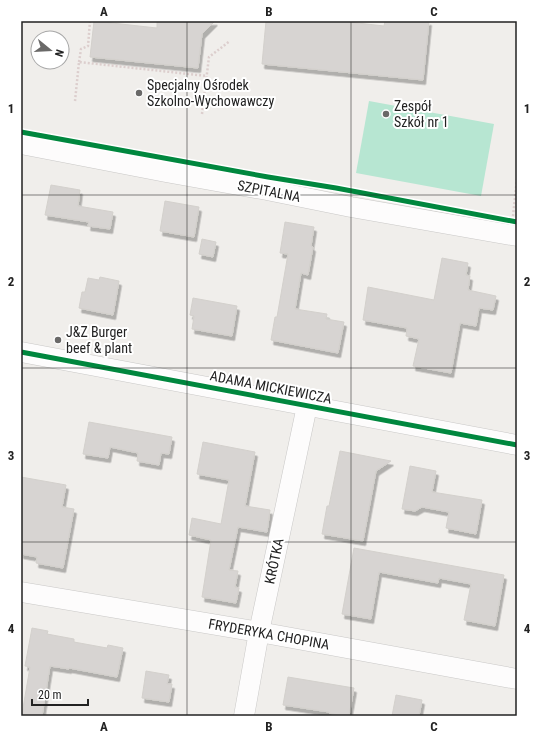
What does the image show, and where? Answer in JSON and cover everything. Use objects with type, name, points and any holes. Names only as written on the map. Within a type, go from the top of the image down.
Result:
[{"type":"street","name":"SZPITALNA","points":[[21,144],[359,208],[517,236]]},
{"type":"street","name":"ADAMA MICKIEWICZA","points":[[21,352],[517,445]]},
{"type":"street","name":"KRÓTKA","points":[[244,716],[258,632],[307,406]]},
{"type":"street","name":"FRYDERYKA CHOPINA","points":[[21,592],[258,632],[517,679]]},
{"type":"path","points":[[75,101],[81,49],[88,46],[90,21]]},
{"type":"path","points":[[202,114],[209,57],[230,41]]},
{"type":"path","points":[[79,62],[207,76]]},
{"type":"path","points":[[513,214],[517,179]]},
{"type":"green space","points":[[369,101],[494,124],[481,196],[356,173]]},
{"type":"building","points":[[94,21],[157,28],[157,21],[215,21],[202,34],[198,68],[90,57]]},
{"type":"building","points":[[266,21],[349,21],[384,26],[385,21],[429,21],[423,80],[262,64]]},
{"type":"building","points":[[51,185],[80,190],[78,206],[113,212],[110,229],[88,226],[89,222],[45,215]]},
{"type":"building","points":[[165,201],[199,207],[194,237],[160,231]]},
{"type":"building","points":[[285,222],[314,227],[311,246],[313,247],[308,275],[301,273],[295,309],[327,314],[326,319],[344,322],[338,353],[271,340],[275,317],[277,317],[288,254],[280,253]]},
{"type":"building","points":[[202,239],[216,242],[213,257],[199,254]]},
{"type":"building","points":[[442,258],[468,263],[466,275],[470,276],[468,290],[496,296],[493,310],[479,308],[476,326],[460,323],[451,373],[413,366],[419,339],[406,336],[407,328],[363,320],[368,287],[434,300]]},
{"type":"building","points":[[100,277],[119,281],[113,315],[79,308],[82,292],[85,292],[88,278],[99,280]]},
{"type":"building","points":[[193,298],[237,306],[232,336],[192,329],[194,316],[190,315]]},
{"type":"building","points":[[89,422],[172,437],[169,454],[161,453],[159,465],[137,461],[138,453],[110,447],[108,458],[83,454]]},
{"type":"building","points":[[203,442],[255,452],[245,506],[270,510],[267,532],[238,527],[229,570],[238,571],[235,587],[239,588],[236,603],[202,597],[211,540],[189,535],[192,518],[221,524],[229,480],[197,474]]},
{"type":"building","points":[[340,451],[391,461],[376,471],[363,541],[322,534]]},
{"type":"building","points":[[410,466],[436,471],[432,492],[482,500],[476,534],[446,528],[449,512],[422,507],[415,511],[402,509]]},
{"type":"building","points":[[21,477],[66,485],[62,507],[74,509],[63,568],[36,563],[37,557],[21,554]]},
{"type":"building","points":[[354,548],[504,575],[495,626],[464,620],[471,584],[439,578],[438,583],[379,572],[371,619],[342,614]]},
{"type":"building","points":[[32,628],[48,631],[47,634],[74,639],[74,642],[107,648],[108,645],[123,648],[117,677],[50,666],[42,716],[22,714],[30,667],[25,666]]},
{"type":"building","points":[[146,671],[169,675],[167,684],[172,684],[169,702],[142,698]]},
{"type":"building","points":[[288,677],[354,688],[349,716],[283,705]]},
{"type":"building","points":[[396,695],[422,700],[419,716],[392,716]]},
{"type":"cycle path","points":[[21,132],[517,222]]},
{"type":"cycle path","points":[[21,352],[517,445]]},
{"type":"place","name":"Specjalny Ośrodek Szkolno-Wychowawczy","points":[[139,93]]},
{"type":"place","name":"Zespół Szkół nr 1","points":[[386,114]]},
{"type":"place","name":"J&Z Burger beef & plant","points":[[58,340]]}]
